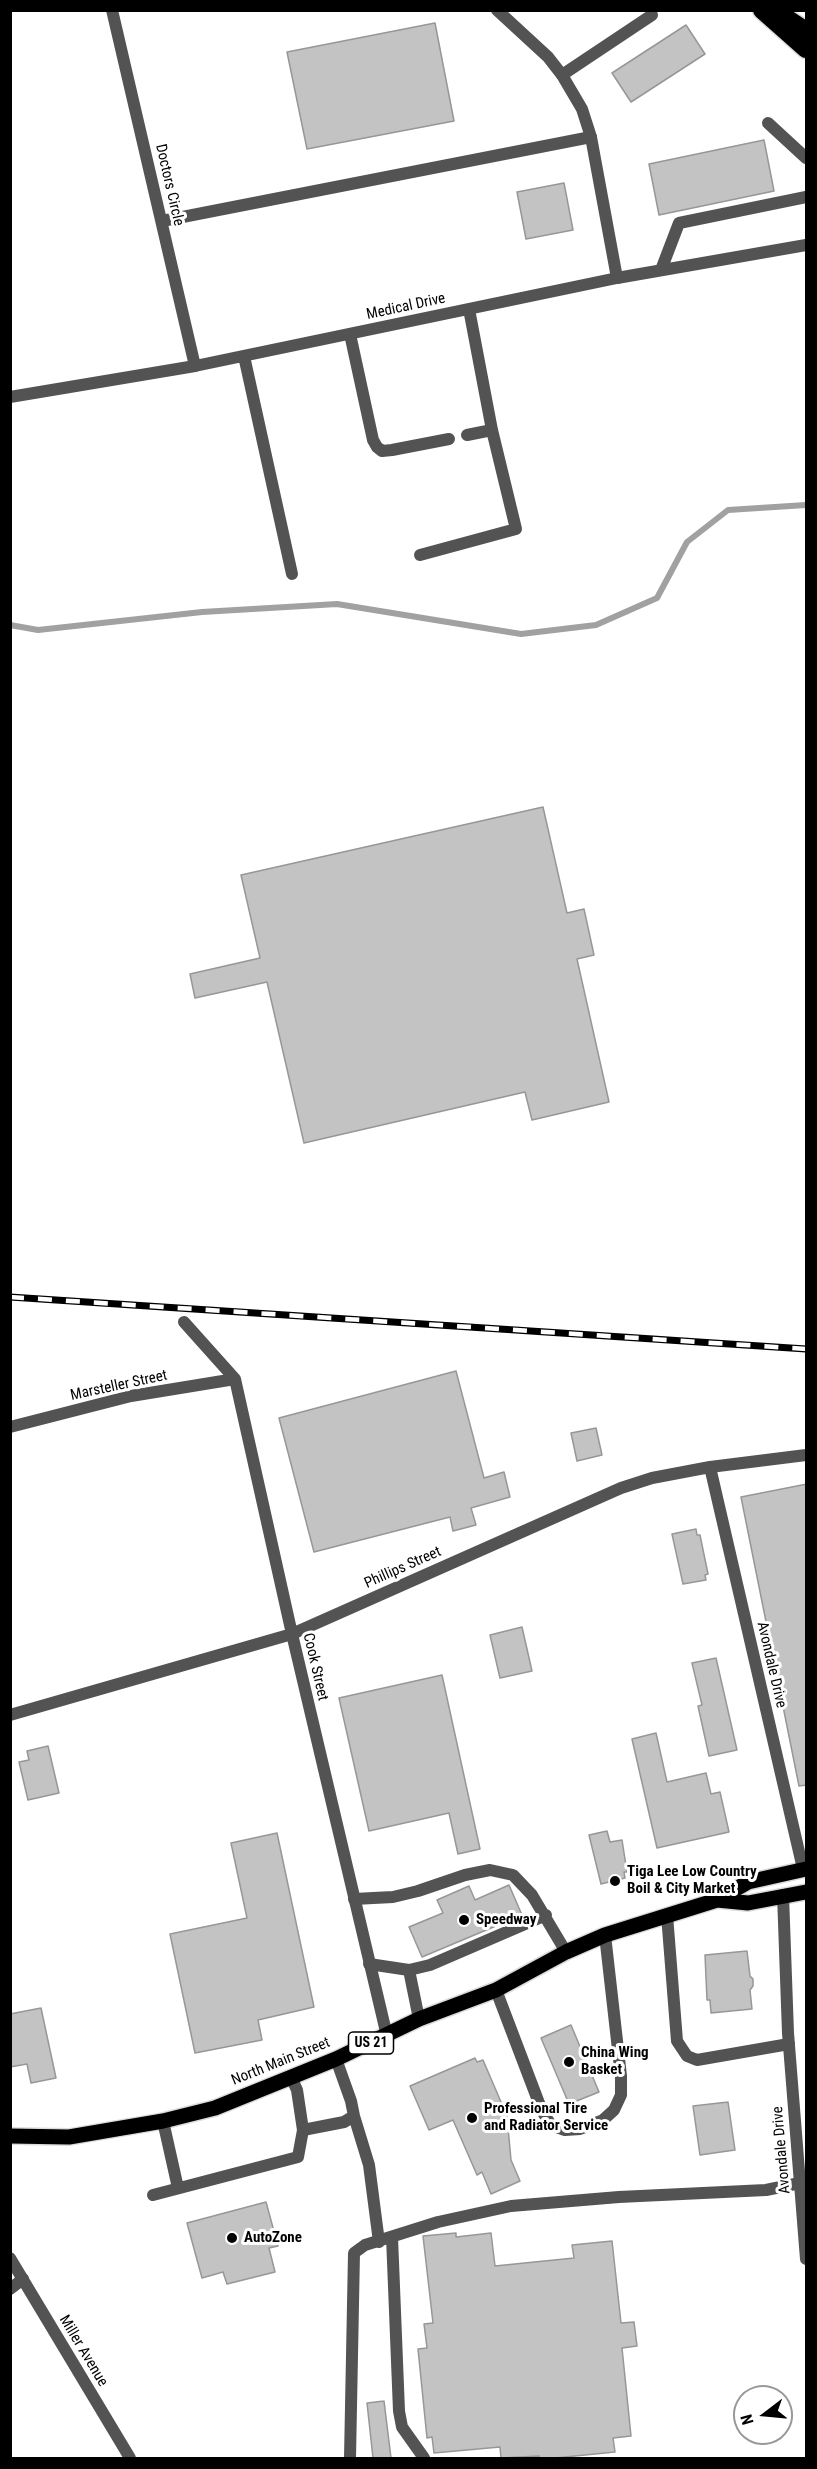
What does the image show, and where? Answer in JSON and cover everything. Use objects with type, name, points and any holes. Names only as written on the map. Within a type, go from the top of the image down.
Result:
[{"type":"highway","points":[[762,10],[807,49]]},
{"type":"highway","points":[[776,10],[807,31]]},
{"type":"main road","name":"North Main Street","points":[[10,2136],[69,2137],[164,2121],[215,2108],[336,2059],[419,2019],[496,1990],[566,1952],[605,1935],[717,1900],[748,1882],[805,1869]]},
{"type":"main road","name":"North Main Street","points":[[717,1900],[748,1903],[807,1892]]},
{"type":"street","name":"Doctors Circle","points":[[112,10],[195,366]]},
{"type":"street","points":[[497,10],[548,57],[562,75],[582,110],[591,137],[617,278]]},
{"type":"street","points":[[562,75],[652,15]]},
{"type":"street","points":[[768,123],[807,158]]},
{"type":"street","points":[[162,221],[591,137]]},
{"type":"street","points":[[661,270],[679,223],[807,197]]},
{"type":"street","name":"Medical Drive","points":[[10,397],[195,366],[617,278],[807,245]]},
{"type":"street","points":[[420,555],[516,529],[492,430],[469,309]]},
{"type":"street","points":[[350,334],[373,440],[382,451],[449,439]]},
{"type":"street","points":[[244,356],[292,574]]},
{"type":"street","points":[[467,435],[492,430]]},
{"type":"street","name":"Cook Street","points":[[184,1322],[235,1379],[292,1634],[387,2036]]},
{"type":"street","name":"Marsteller Street","points":[[10,1427],[131,1396],[235,1379]]},
{"type":"street","name":"Phillips Street","points":[[10,1715],[292,1634],[621,1488],[652,1478],[710,1467],[807,1455]]},
{"type":"street","name":"Avondale Drive","points":[[710,1467],[805,1869]]},
{"type":"street","points":[[354,1899],[401,1895],[465,1875],[490,1870],[513,1875],[532,1895],[546,1915],[566,1952]]},
{"type":"street","name":"Avondale Drive","points":[[783,1895],[789,2044],[807,2259]]},
{"type":"street","points":[[369,1964],[409,1970],[430,1965],[546,1915]]},
{"type":"street","points":[[667,1915],[677,2041],[687,2056],[697,2060],[789,2044]]},
{"type":"street","points":[[496,1990],[542,2111],[552,2125],[565,2130],[580,2129],[603,2120],[614,2110],[621,2095],[621,2076],[605,1935]]},
{"type":"street","points":[[409,1970],[419,2019]]},
{"type":"street","points":[[336,2059],[351,2101],[369,2165],[379,2242]]},
{"type":"street","points":[[153,2194],[298,2157],[303,2130],[297,2090],[291,2077]]},
{"type":"street","points":[[303,2130],[344,2122],[354,2116]]},
{"type":"street","points":[[164,2121],[178,2188]]},
{"type":"street","points":[[350,2458],[354,2253],[365,2245],[438,2222],[511,2206],[619,2197],[766,2190],[800,2183]]},
{"type":"street","points":[[392,2238],[399,2411],[402,2427],[424,2458]]},
{"type":"street","name":"Miller Avenue","points":[[10,2258],[130,2458]]},
{"type":"street","points":[[10,2289],[23,2279]]},
{"type":"building","points":[[435,23],[454,121],[307,149],[287,52]]},
{"type":"building","points":[[686,25],[705,54],[631,102],[612,73]]},
{"type":"building","points":[[764,140],[774,191],[659,215],[649,164]]},
{"type":"building","points":[[564,183],[573,230],[526,239],[517,192]]},
{"type":"building","points":[[543,807],[567,913],[584,909],[594,955],[577,959],[609,1102],[532,1120],[525,1092],[304,1143],[267,982],[195,998],[190,974],[260,958],[241,875]]},
{"type":"building","points":[[456,1371],[484,1478],[504,1472],[510,1497],[471,1508],[476,1525],[453,1531],[450,1517],[314,1552],[279,1418]]},
{"type":"building","points":[[596,1428],[602,1455],[577,1461],[571,1433]]},
{"type":"building","points":[[807,1484],[807,1785],[799,1786],[741,1497]]},
{"type":"building","points":[[696,1529],[697,1535],[700,1535],[708,1574],[705,1575],[706,1580],[683,1584],[672,1534]]},
{"type":"building","points":[[522,1627],[532,1671],[500,1678],[490,1635]]},
{"type":"building","points":[[716,1658],[737,1750],[709,1756],[698,1706],[702,1705],[692,1663]]},
{"type":"building","points":[[442,1675],[480,1849],[458,1854],[449,1813],[369,1831],[339,1698]]},
{"type":"building","points":[[656,1733],[667,1782],[706,1773],[711,1794],[720,1792],[729,1832],[657,1848],[632,1739]]},
{"type":"building","points":[[48,1746],[59,1793],[28,1800],[19,1762],[29,1760],[27,1751]]},
{"type":"building","points":[[607,1831],[610,1842],[622,1840],[627,1872],[624,1872],[625,1878],[601,1884],[589,1835]]},
{"type":"building","points":[[277,1833],[314,2007],[258,2020],[262,2040],[195,2053],[170,1934],[247,1918],[231,1843]]},
{"type":"building","points":[[509,1885],[522,1915],[422,1957],[409,1927],[443,1913],[437,1900],[469,1886],[475,1900]]},
{"type":"building","points":[[747,1951],[750,1976],[753,1979],[753,1986],[750,1990],[752,2009],[711,2013],[710,2000],[707,2000],[705,1955]]},
{"type":"building","points":[[41,2008],[56,2078],[31,2083],[27,2064],[10,2067],[10,2014]]},
{"type":"building","points":[[571,2025],[599,2092],[569,2104],[541,2038]]},
{"type":"building","points":[[475,2058],[477,2062],[483,2060],[507,2116],[511,2160],[520,2181],[491,2194],[482,2172],[477,2175],[453,2120],[429,2130],[410,2086]]},
{"type":"building","points":[[728,2102],[735,2150],[700,2155],[693,2106]]},
{"type":"building","points":[[266,2202],[278,2246],[269,2248],[275,2272],[227,2284],[223,2272],[202,2278],[187,2223]]},
{"type":"building","points":[[456,2233],[456,2237],[491,2233],[495,2266],[574,2258],[572,2245],[612,2241],[621,2323],[634,2322],[637,2346],[622,2348],[631,2436],[613,2438],[615,2452],[555,2458],[540,2458],[539,2456],[501,2458],[500,2447],[434,2453],[432,2437],[427,2438],[418,2349],[427,2348],[424,2324],[433,2323],[423,2236]]},
{"type":"building","points":[[384,2401],[391,2458],[373,2458],[367,2403]]},
{"type":"waterway","points":[[10,625],[38,630],[202,612],[337,604],[521,634],[596,625],[657,598],[687,542],[728,510],[806,505]]},
{"type":"railway","points":[[10,1297],[806,1349]]},
{"type":"place","name":"Tiga Lee Low Country Boil & City Market","points":[[615,1881]]},
{"type":"place","name":"Speedway","points":[[464,1920]]},
{"type":"place","name":"China Wing Basket","points":[[569,2062]]},
{"type":"place","name":"Professional Tire and Radiator Service","points":[[472,2118]]},
{"type":"place","name":"AutoZone","points":[[232,2238]]}]
